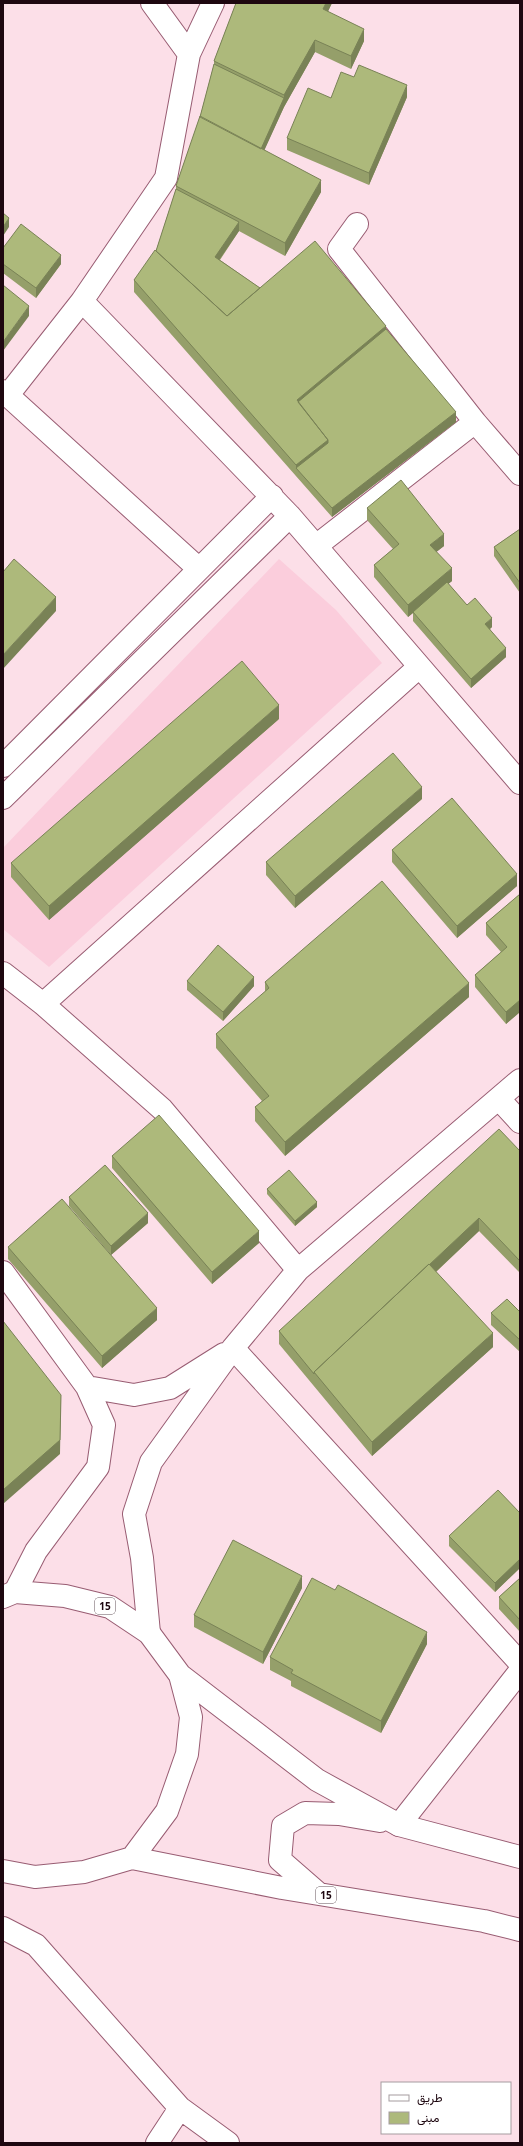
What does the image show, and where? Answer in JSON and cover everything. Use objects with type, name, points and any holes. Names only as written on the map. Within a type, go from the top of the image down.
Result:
[{"type":"main road","points":[[152,3],[189,54]]},
{"type":"main road","points":[[199,569],[5,393],[82,301],[166,178],[189,54],[213,3]]},
{"type":"main road","points":[[357,224],[339,249],[475,422],[520,474]]},
{"type":"main road","points":[[82,301],[272,496],[520,783]]},
{"type":"main road","points":[[316,546],[475,422]]},
{"type":"main road","points":[[3,766],[272,496]]},
{"type":"main road","points":[[3,798],[290,516]]},
{"type":"main road","points":[[43,1004],[419,667]]},
{"type":"main road","points":[[3,973],[43,1004],[162,1109],[298,1270]]},
{"type":"main road","points":[[149,1633],[142,1558],[134,1514],[151,1462],[233,1348],[298,1270],[520,1080]]},
{"type":"main road","points":[[499,1099],[520,1122]]},
{"type":"main road","points":[[3,1272],[87,1386],[104,1425],[98,1467],[36,1551],[9,1594]]},
{"type":"main road","points":[[87,1386],[134,1395],[170,1388],[233,1348]]},
{"type":"main road","points":[[233,1348],[520,1663]]},
{"type":"main road","name":"15","points":[[9,1594],[65,1596],[110,1607],[149,1633],[180,1675],[317,1780],[399,1825],[520,1858]]},
{"type":"main road","points":[[319,1894],[280,1860],[284,1826],[305,1813],[339,1814],[399,1825],[520,1671]]},
{"type":"main road","points":[[132,1858],[167,1811],[187,1754],[191,1717],[180,1675]]},
{"type":"main road","name":"15","points":[[3,1871],[35,1877],[84,1872],[132,1858],[319,1894],[484,1921],[520,1930]]},
{"type":"main road","points":[[3,1928],[36,1945],[180,2108],[228,2143]]},
{"type":"main road","points":[[157,2143],[180,2108]]},
{"type":"shaded area","points":[[279,559],[336,610],[382,663],[49,967],[3,929],[3,848]]},
{"type":"building","points":[[236,3],[326,3],[323,9],[364,29],[351,56],[315,40],[284,95],[214,61]]},
{"type":"building","points":[[214,64],[284,98],[261,149],[200,117]]},
{"type":"building","points":[[359,65],[407,85],[369,173],[287,138],[308,88],[331,98],[341,72],[354,77]]},
{"type":"building","points":[[200,116],[321,180],[285,243],[176,186]]},
{"type":"building","points":[[176,189],[239,222],[215,257],[260,288],[227,316],[156,251]]},
{"type":"building","points":[[3,213],[9,218],[3,227]]},
{"type":"building","points":[[21,224],[61,255],[36,288],[3,264],[3,248]]},
{"type":"building","points":[[315,241],[386,326],[297,400],[328,440],[296,465],[134,280],[155,250],[227,316]]},
{"type":"building","points":[[3,285],[29,306],[3,342]]},
{"type":"building","points":[[386,329],[456,412],[332,508],[296,468],[328,443],[328,440],[298,402]]},
{"type":"building","points":[[401,480],[444,534],[430,545],[452,568],[408,605],[374,565],[399,544],[367,508]]},
{"type":"building","points":[[520,529],[520,583],[494,547]]},
{"type":"building","points":[[14,559],[56,597],[3,655],[3,572]]},
{"type":"building","points":[[447,582],[467,605],[475,598],[492,618],[485,624],[506,648],[471,679],[413,612]]},
{"type":"building","points":[[242,661],[279,705],[49,906],[11,863]]},
{"type":"building","points":[[393,753],[422,787],[295,896],[266,862]]},
{"type":"building","points":[[452,798],[517,874],[457,926],[392,850]]},
{"type":"building","points":[[382,881],[469,983],[285,1142],[255,1107],[269,1096],[216,1034],[269,988],[265,982]]},
{"type":"building","points":[[520,894],[520,1000],[506,1012],[475,975],[507,947],[486,923]]},
{"type":"building","points":[[218,945],[254,977],[223,1012],[187,981]]},
{"type":"building","points":[[159,1115],[259,1231],[212,1272],[112,1156]]},
{"type":"building","points":[[499,1129],[520,1151],[520,1261],[479,1218],[314,1372],[314,1374],[279,1331]]},
{"type":"building","points":[[105,1165],[148,1213],[111,1246],[69,1197]]},
{"type":"building","points":[[289,1170],[317,1202],[295,1221],[267,1189]]},
{"type":"building","points":[[62,1199],[157,1308],[102,1356],[8,1247]]},
{"type":"building","points":[[429,1264],[493,1333],[372,1442],[314,1372]]},
{"type":"building","points":[[507,1299],[520,1312],[520,1340],[491,1313]]},
{"type":"building","points":[[3,1321],[61,1395],[60,1440],[3,1490]]},
{"type":"building","points":[[498,1490],[520,1513],[520,1559],[495,1583],[449,1536]]},
{"type":"building","points":[[233,1540],[302,1576],[263,1652],[194,1615]]},
{"type":"building","points":[[312,1578],[335,1590],[338,1585],[427,1632],[381,1721],[291,1673],[293,1670],[270,1657]]},
{"type":"building","points":[[520,1578],[520,1620],[499,1597]]}]
